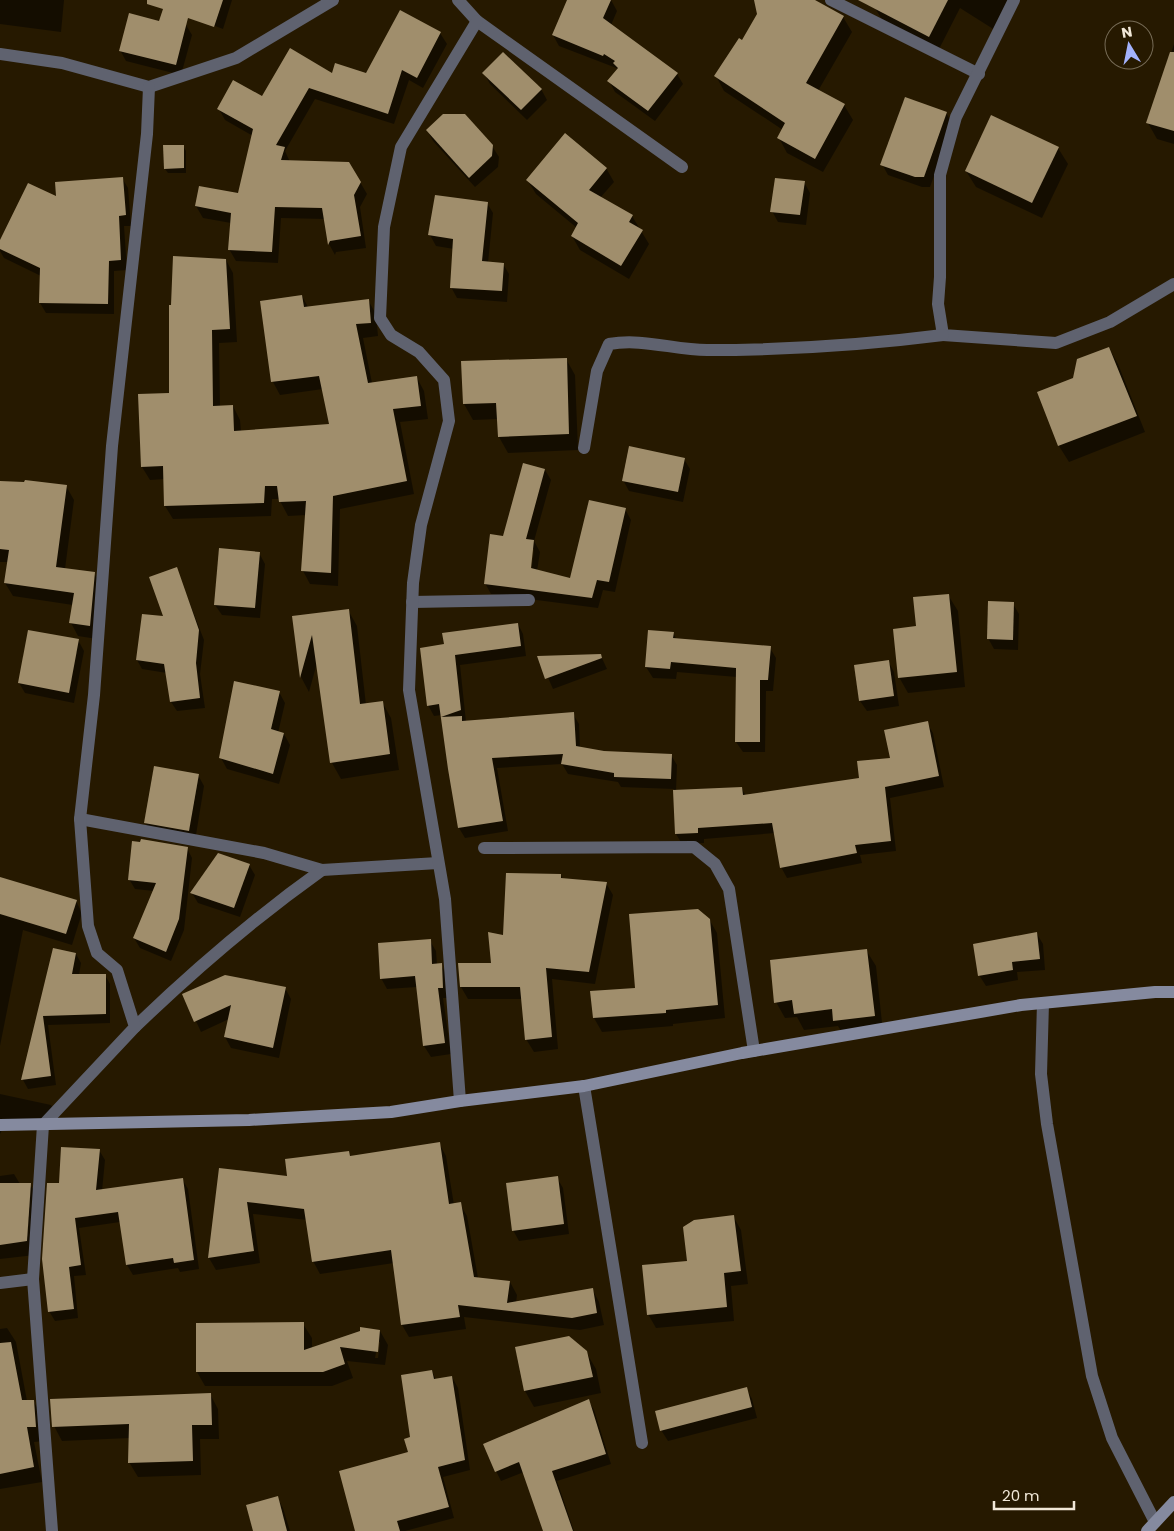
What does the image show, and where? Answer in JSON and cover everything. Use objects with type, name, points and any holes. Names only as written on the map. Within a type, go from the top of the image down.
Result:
[{"type":"street","points":[[0,54],[62,63],[149,87],[236,58],[332,0]]},
{"type":"street","points":[[458,0],[476,22],[682,167]]},
{"type":"street","points":[[831,0],[979,74]]},
{"type":"street","points":[[943,335],[938,304],[940,277],[940,175],[956,117],[979,74],[1014,0]]},
{"type":"street","points":[[460,1101],[445,899],[409,690],[412,602],[421,525],[449,421],[444,380],[419,352],[391,335],[380,318],[384,227],[400,148],[476,22]]},
{"type":"street","points":[[135,1027],[116,970],[97,952],[88,926],[80,819],[94,695],[112,446],[147,134],[149,87]]},
{"type":"street","points":[[584,448],[597,371],[609,344],[628,340],[705,350],[872,344],[943,335],[1056,343],[1110,322],[1174,284]]},
{"type":"street","points":[[412,602],[529,600]]},
{"type":"street","points":[[80,819],[264,853],[322,870],[438,863]]},
{"type":"street","points":[[484,848],[694,847],[715,864],[729,889],[754,1051]]},
{"type":"street","points":[[52,1531],[33,1279],[43,1125],[135,1027],[188,975],[322,870]]},
{"type":"street","points":[[0,1125],[249,1120],[392,1112],[460,1101],[584,1086],[754,1051],[1043,1003],[1155,992],[1174,992]]},
{"type":"street","points":[[1043,1003],[1041,1074],[1047,1124],[1092,1376],[1112,1438],[1151,1527],[1174,1502]]},
{"type":"street","points":[[584,1086],[642,1443]]},
{"type":"street","points":[[0,1284],[33,1279]]},
{"type":"building","points":[[147,0],[223,0],[214,27],[188,18],[176,65],[119,51],[129,13],[159,21],[163,9],[147,4]]},
{"type":"building","points":[[567,0],[611,0],[603,18],[678,73],[648,111],[607,81],[618,68],[613,63],[615,61],[604,54],[603,56],[552,35]]},
{"type":"building","points":[[754,0],[815,0],[844,16],[806,83],[845,104],[815,159],[777,138],[785,123],[714,76],[739,38],[742,40],[757,14]]},
{"type":"building","points":[[858,0],[948,0],[929,37]]},
{"type":"building","points":[[400,10],[441,32],[417,78],[402,70],[388,114],[309,88],[276,145],[285,147],[281,160],[349,162],[361,182],[354,195],[361,236],[330,241],[328,245],[322,208],[275,207],[272,252],[228,250],[231,213],[195,206],[199,186],[238,193],[253,129],[217,109],[233,80],[262,96],[290,48],[332,73],[335,63],[366,73]]},
{"type":"building","points":[[503,52],[542,89],[521,110],[482,73]]},
{"type":"building","points":[[1170,52],[1174,52],[1174,131],[1146,123]]},
{"type":"building","points":[[905,97],[947,112],[924,177],[915,177],[880,165]]},
{"type":"building","points":[[443,114],[465,114],[493,145],[492,156],[469,178],[426,130]]},
{"type":"building","points":[[991,115],[1059,147],[1032,203],[965,171]]},
{"type":"building","points":[[565,133],[607,168],[589,190],[633,215],[629,222],[643,230],[621,266],[571,236],[578,223],[526,180]]},
{"type":"building","points":[[163,145],[184,145],[184,168],[164,169]]},
{"type":"building","points":[[123,177],[126,215],[119,216],[121,260],[109,261],[108,304],[39,303],[40,268],[0,249],[0,240],[28,183],[56,196],[55,182]]},
{"type":"building","points":[[775,178],[805,181],[800,215],[770,212]]},
{"type":"building","points":[[435,195],[488,202],[482,261],[504,263],[502,291],[450,288],[453,239],[428,235]]},
{"type":"building","points":[[173,256],[226,259],[230,329],[212,330],[213,406],[233,405],[234,431],[329,424],[319,376],[271,382],[260,301],[302,295],[304,307],[369,299],[371,323],[356,324],[368,383],[417,376],[421,406],[393,409],[407,481],[333,496],[331,573],[301,571],[306,501],[279,502],[277,486],[265,486],[264,503],[164,506],[163,466],[141,467],[138,394],[169,393],[169,305],[171,305]]},
{"type":"building","points":[[1109,347],[1137,416],[1058,446],[1037,392],[1073,378],[1077,359]]},
{"type":"building","points":[[567,358],[569,434],[498,437],[496,403],[463,404],[461,361]]},
{"type":"building","points":[[629,446],[685,458],[678,492],[622,481]]},
{"type":"building","points":[[523,463],[545,469],[526,539],[534,540],[531,568],[570,578],[589,500],[626,508],[609,582],[597,580],[592,598],[484,584],[490,534],[503,536]]},
{"type":"building","points":[[25,480],[67,485],[56,567],[95,572],[90,626],[69,623],[74,593],[4,583],[9,550],[0,549],[0,481],[24,482]]},
{"type":"building","points":[[219,548],[260,552],[255,608],[214,605]]},
{"type":"building","points":[[177,567],[199,630],[196,663],[200,698],[170,702],[164,664],[136,660],[142,614],[163,616],[149,577]]},
{"type":"building","points":[[949,594],[957,672],[898,678],[893,629],[916,626],[913,597]]},
{"type":"building","points":[[988,601],[1014,602],[1013,640],[987,639]]},
{"type":"building","points":[[349,609],[360,704],[383,701],[390,754],[330,763],[312,635],[300,678],[292,616]]},
{"type":"building","points":[[518,623],[521,646],[455,655],[461,710],[441,717],[462,716],[462,721],[574,712],[576,746],[604,751],[672,754],[671,779],[614,777],[614,773],[561,764],[563,754],[492,758],[503,821],[458,828],[439,704],[427,706],[420,648],[444,644],[442,633]]},
{"type":"building","points":[[28,630],[79,639],[69,693],[18,683]]},
{"type":"building","points":[[648,630],[674,632],[673,638],[771,646],[768,680],[760,680],[760,742],[735,742],[736,668],[671,662],[670,669],[645,667]]},
{"type":"building","points":[[601,654],[602,658],[545,679],[537,656]]},
{"type":"building","points":[[889,660],[894,696],[859,701],[854,665]]},
{"type":"building","points":[[234,681],[280,691],[271,729],[284,733],[273,774],[219,758]]},
{"type":"building","points":[[928,721],[939,776],[885,787],[891,841],[855,845],[857,853],[780,868],[772,823],[698,828],[698,833],[675,834],[673,790],[742,787],[743,795],[859,778],[857,761],[890,758],[884,730]]},
{"type":"building","points":[[154,766],[199,774],[189,831],[144,823]]},
{"type":"building","points":[[141,839],[188,847],[179,919],[166,952],[133,938],[156,883],[128,880],[132,841],[140,842]]},
{"type":"building","points":[[218,853],[250,864],[234,908],[190,893]]},
{"type":"building","points":[[506,873],[561,874],[561,878],[607,882],[589,972],[546,968],[552,1037],[525,1040],[520,987],[460,987],[458,963],[491,963],[488,932],[503,935]]},
{"type":"building","points":[[0,877],[77,900],[66,934],[0,914]]},
{"type":"building","points":[[698,909],[710,919],[718,1005],[666,1010],[666,1013],[593,1018],[590,991],[635,988],[629,914]]},
{"type":"building","points":[[1037,932],[1040,959],[1012,962],[1013,970],[978,976],[973,944]]},
{"type":"building","points":[[431,939],[432,964],[442,963],[443,988],[438,988],[445,1043],[423,1046],[415,976],[380,979],[378,943]]},
{"type":"building","points":[[53,948],[76,953],[72,974],[106,974],[106,1014],[43,1016],[51,1076],[21,1080]]},
{"type":"building","points":[[867,949],[875,1016],[833,1021],[832,1009],[794,1014],[792,1000],[774,1003],[770,960]]},
{"type":"building","points":[[225,975],[286,987],[273,1048],[224,1037],[231,1005],[194,1022],[182,994]]},
{"type":"building","points":[[440,1142],[449,1204],[461,1202],[474,1277],[510,1281],[507,1303],[593,1288],[597,1313],[572,1318],[458,1305],[460,1317],[401,1325],[391,1250],[312,1262],[304,1209],[247,1202],[254,1251],[208,1258],[219,1168],[287,1176],[285,1159],[349,1151],[350,1156]]},
{"type":"building","points":[[61,1147],[100,1149],[96,1190],[183,1178],[194,1260],[174,1263],[173,1258],[126,1265],[118,1212],[75,1218],[81,1265],[69,1267],[74,1309],[48,1312],[42,1259],[47,1183],[59,1183]]},
{"type":"building","points":[[558,1176],[564,1224],[512,1231],[506,1183]]},
{"type":"building","points":[[0,1183],[31,1183],[27,1241],[0,1245]]},
{"type":"building","points":[[734,1215],[741,1271],[724,1273],[727,1307],[647,1315],[642,1265],[687,1261],[683,1227],[694,1220]]},
{"type":"building","points":[[304,1322],[304,1350],[360,1331],[360,1327],[380,1330],[378,1352],[340,1347],[345,1364],[323,1372],[196,1372],[196,1323]]},
{"type":"building","points":[[569,1336],[587,1351],[593,1377],[524,1391],[515,1347]]},
{"type":"building","points":[[11,1342],[22,1400],[34,1400],[36,1427],[27,1427],[34,1467],[0,1474],[0,1343]]},
{"type":"building","points":[[432,1370],[434,1379],[452,1376],[465,1460],[438,1467],[449,1507],[397,1521],[400,1531],[355,1531],[339,1471],[408,1452],[404,1439],[410,1437],[401,1375]]},
{"type":"building","points":[[747,1387],[752,1407],[660,1431],[655,1411]]},
{"type":"building","points":[[211,1393],[212,1425],[192,1425],[193,1461],[128,1463],[129,1424],[52,1427],[50,1399]]},
{"type":"building","points":[[589,1399],[606,1454],[552,1471],[573,1531],[543,1531],[519,1462],[495,1472],[483,1444]]},
{"type":"building","points":[[278,1496],[287,1531],[253,1531],[246,1505]]}]
